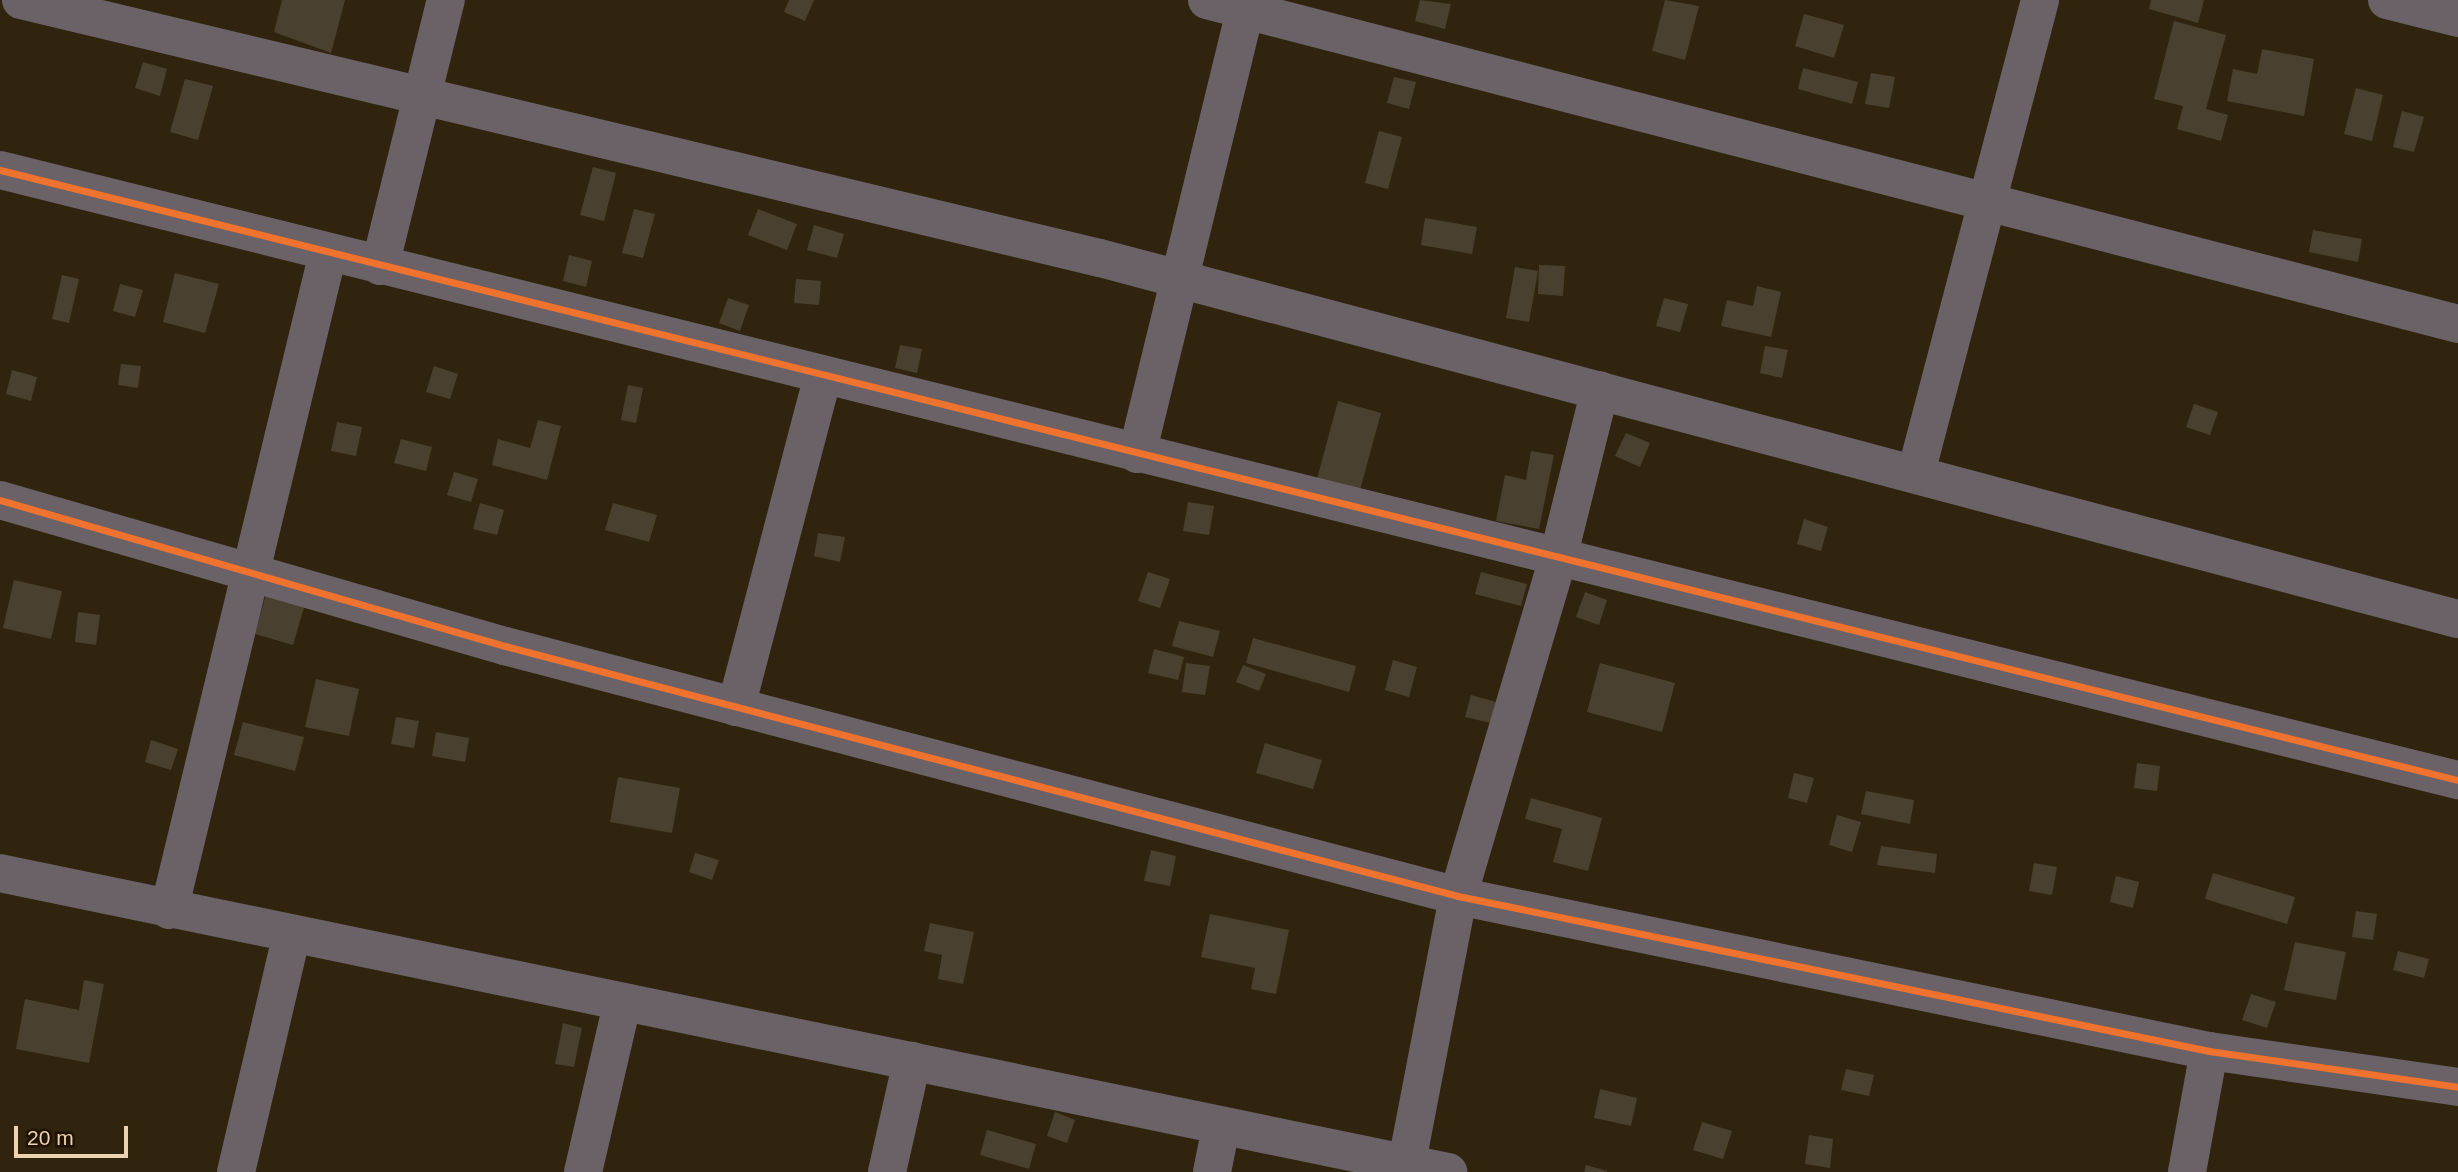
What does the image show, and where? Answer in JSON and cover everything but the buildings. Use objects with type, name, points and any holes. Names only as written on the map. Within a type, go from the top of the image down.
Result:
[{"type":"street","points":[[21,0],[1179,279],[2458,619]]},
{"type":"street","points":[[380,266],[446,0]]},
{"type":"street","points":[[1207,0],[1247,5],[2458,324]]},
{"type":"street","points":[[1916,473],[1990,201],[2040,0]]},
{"type":"street","points":[[2386,0],[2458,18]]},
{"type":"street","points":[[1137,454],[1247,5]]},
{"type":"street","points":[[0,170],[1558,558],[1725,594],[2458,780]]},
{"type":"street","points":[[169,909],[328,253]]},
{"type":"street","points":[[736,706],[823,376]]},
{"type":"street","points":[[1407,1162],[1458,896],[1558,558],[1600,390]]},
{"type":"street","points":[[0,500],[736,706],[1458,896],[2209,1051],[2458,1087]]},
{"type":"street","points":[[0,873],[622,1005],[912,1061],[1448,1172]]},
{"type":"street","points":[[236,1172],[292,934]]},
{"type":"street","points":[[583,1172],[622,1005]]},
{"type":"street","points":[[2187,1172],[2209,1051]]},
{"type":"street","points":[[887,1172],[912,1061]]},
{"type":"street","points":[[1212,1172],[1221,1126]]},
{"type":"cycle path","points":[[0,170],[2458,780]]},
{"type":"cycle path","points":[[0,500],[505,646],[1458,896],[2209,1051],[2458,1087]]}]
